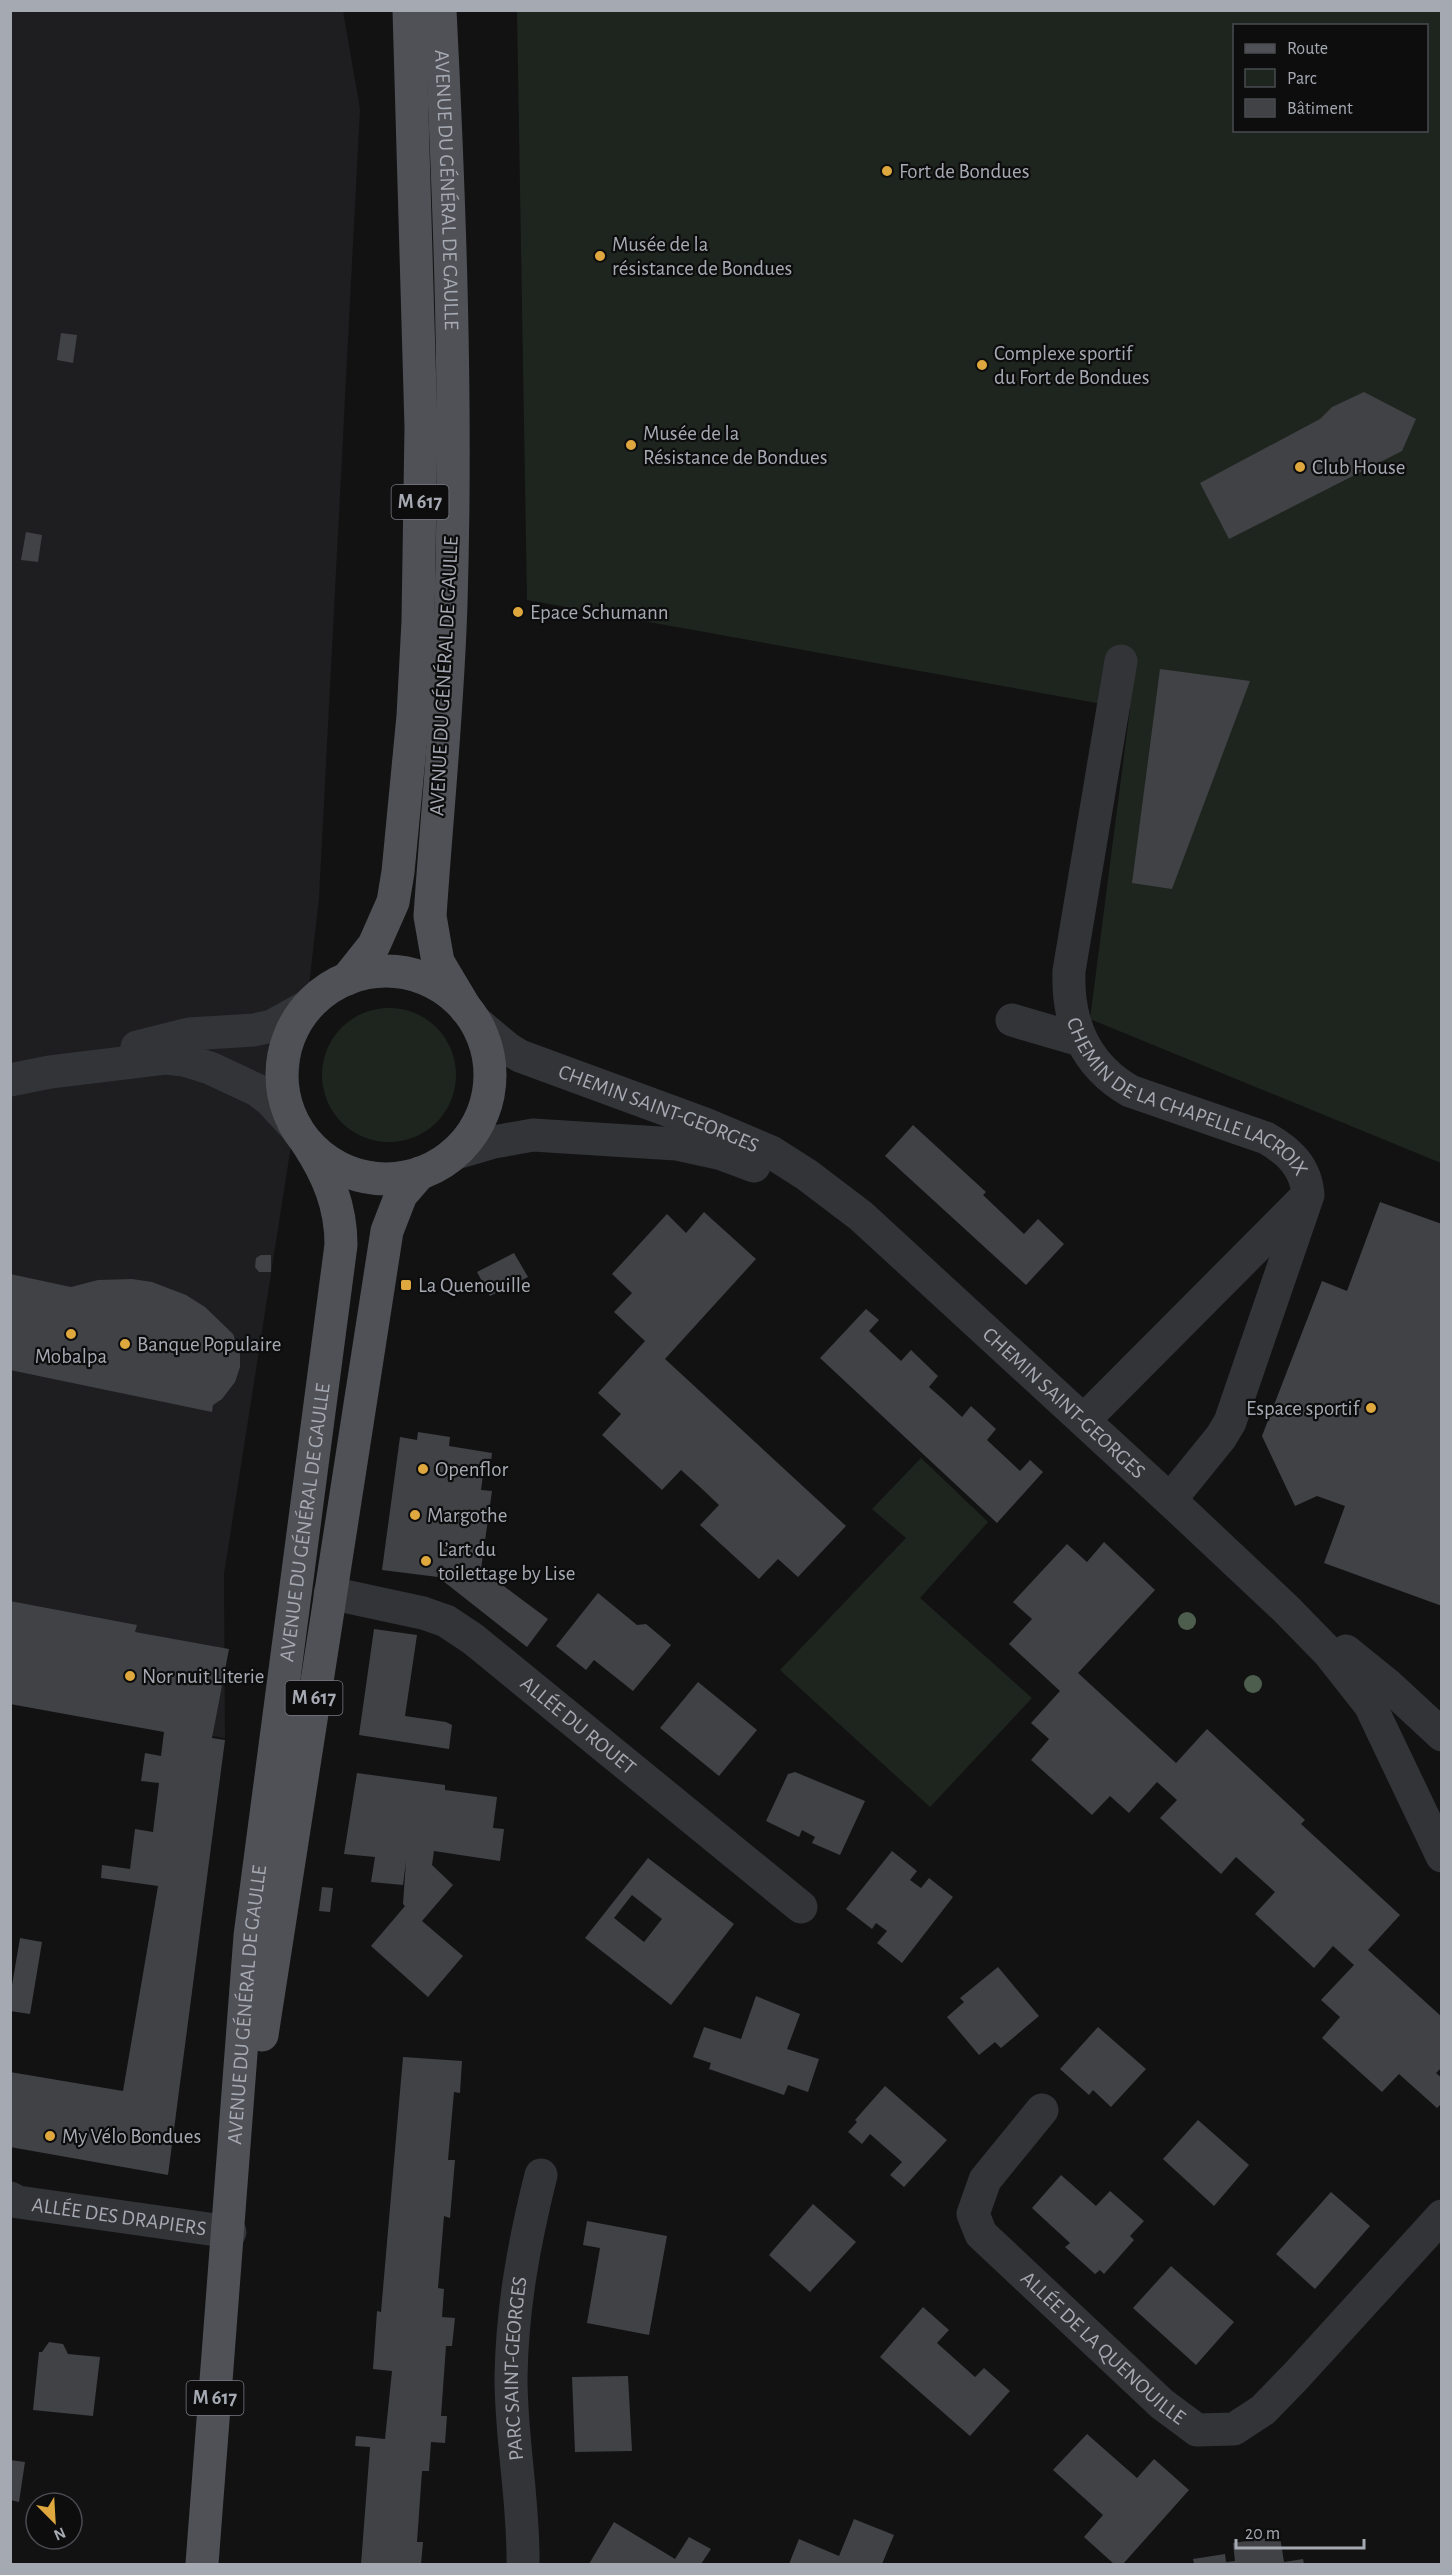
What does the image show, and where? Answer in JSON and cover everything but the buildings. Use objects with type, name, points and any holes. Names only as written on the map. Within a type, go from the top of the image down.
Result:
[{"type":"main road","name":"AVENUE DU GÉNÉRAL DE GAULLE","points":[[347,979],[374,945],[393,902],[413,716],[418,621],[421,427],[409,10]]},
{"type":"main road","name":"AVENUE DU GÉNÉRAL DE GAULLE","points":[[440,10],[452,351],[453,476],[451,603],[430,916],[432,941],[438,962],[471,1015]]},
{"type":"main road","points":[[380,971],[412,974],[442,987],[471,1015],[483,1036],[489,1060],[490,1084],[487,1100],[474,1130],[453,1154],[420,1173],[390,1179],[359,1175],[330,1162],[302,1136],[285,1099],[283,1066],[290,1034],[308,1006],[319,995],[347,979],[380,971]]},
{"type":"main road","name":"AVENUE DU GÉNÉRAL DE GAULLE","points":[[202,2565],[230,2232],[250,1936],[341,1245],[341,1225],[334,1195],[318,1160],[302,1136]]},
{"type":"main road","name":"AVENUE DU GÉNÉRAL DE GAULLE","points":[[230,2232],[282,1914],[387,1231],[401,1195],[420,1173]]},
{"type":"street","name":"CHEMIN DE LA CHAPELLE LACROIX","points":[[1121,661],[1069,971],[1071,1010],[1080,1040],[1110,1080],[1130,1091],[1266,1138],[1282,1148],[1302,1170],[1307,1181],[1308,1195],[1230,1422],[1221,1437],[1170,1500]]},
{"type":"street","points":[[50,1072],[167,1039],[272,1026],[308,1006]]},
{"type":"street","name":"CHEMIN SAINT-GEORGES","points":[[471,1015],[499,1042],[520,1056],[705,1124],[771,1152],[840,1199],[1084,1420],[1286,1609],[1329,1653],[1370,1705],[1442,1856]]},
{"type":"street","points":[[1012,1020],[1080,1040]]},
{"type":"street","points":[[10,1080],[50,1072],[165,1058],[184,1060],[210,1068],[257,1090],[270,1100],[302,1136]]},
{"type":"street","name":"CHEMIN SAINT-GEORGES","points":[[453,1154],[520,1136],[665,1143],[722,1154],[840,1199]]},
{"type":"street","points":[[1084,1420],[1308,1195]]},
{"type":"street","name":"ALLÉE DU ROUET","points":[[330,1593],[423,1613],[446,1621],[464,1633],[801,1907]]},
{"type":"street","name":"CHEMIN SAINT-GEORGES","points":[[1286,1609],[1343,1649],[1388,1685],[1442,1735]]},
{"type":"street","name":"ALLÉE DE LA QUENOUILLE","points":[[1042,2110],[985,2180],[973,2214],[981,2234],[1162,2403],[1197,2430],[1234,2429],[1263,2410],[1442,2216]]},
{"type":"street","name":"PARC SAINT-GEORGES","points":[[523,2565],[511,2380],[513,2322],[518,2275],[542,2175]]},
{"type":"street","name":"ALLÉE DES DRAPIERS","points":[[10,2198],[18,2202],[230,2232]]},
{"type":"shaded area","points":[[10,11],[343,11],[360,109],[319,898],[290,1152],[224,1574],[225,1738],[11,1702]]},
{"type":"green space","name":"Complexe sportif du Fort de Bondues","points":[[517,11],[1441,11],[1441,1163],[1090,1019],[1130,709],[527,600]]},
{"type":"green space","points":[[389,1008],[415,1013],[437,1027],[451,1049],[456,1075],[451,1101],[437,1123],[415,1137],[389,1142],[363,1137],[341,1123],[327,1101],[322,1075],[327,1049],[341,1027],[363,1013]]},
{"type":"green space","points":[[921,1458],[988,1522],[920,1598],[1032,1698],[930,1807],[780,1670],[906,1538],[872,1509]]},
{"type":"place","name":"Fort de Bondues","points":[[887,171]]},
{"type":"place","name":"Musée de la résistance de Bondues","points":[[600,256]]},
{"type":"place","name":"Complexe sportif du Fort de Bondues","points":[[982,365]]},
{"type":"place","name":"Musée de la Résistance de Bondues","points":[[631,445]]},
{"type":"place","name":"Club House","points":[[1300,467]]},
{"type":"place","name":"Epace Schumann","points":[[518,612]]},
{"type":"place","name":"La Quenouille","points":[[406,1285]]},
{"type":"place","name":"Mobalpa","points":[[71,1334]]},
{"type":"place","name":"Banque Populaire","points":[[125,1344]]},
{"type":"place","name":"Espace sportif","points":[[1371,1408]]},
{"type":"place","name":"Openflor","points":[[423,1469]]},
{"type":"place","name":"Margothe","points":[[415,1515]]},
{"type":"place","name":"L’art du toilettage by Lise","points":[[426,1561]]},
{"type":"place","name":"Nor nuit Literie","points":[[130,1676]]},
{"type":"place","name":"My Vélo Bondues","points":[[50,2136]]}]
